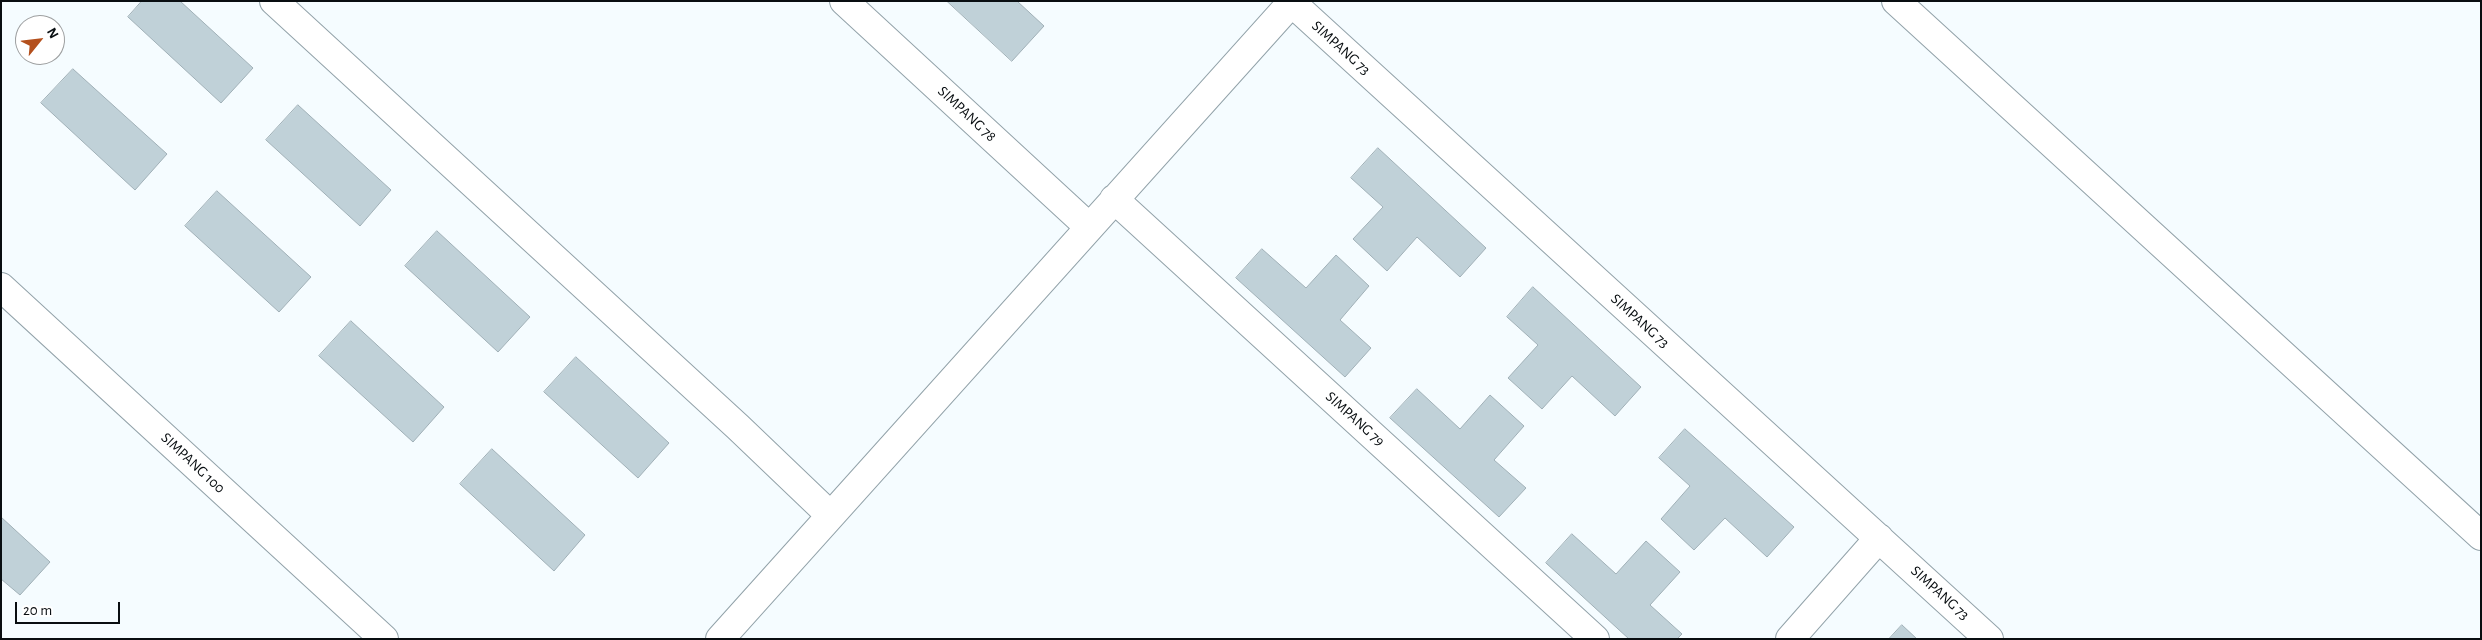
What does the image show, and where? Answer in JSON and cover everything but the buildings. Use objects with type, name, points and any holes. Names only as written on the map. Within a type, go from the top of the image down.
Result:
[{"type":"street","points":[[274,1],[738,427],[830,515]]},
{"type":"street","name":"SIMPANG 78","points":[[844,1],[1089,227]]},
{"type":"street","points":[[1896,1],[2481,536]]},
{"type":"street","points":[[720,639],[1292,2]]},
{"type":"street","name":"SIMPANG 73","points":[[1292,2],[1989,639]]},
{"type":"street","name":"SIMPANG 79","points":[[1114,200],[1595,639]]},
{"type":"street","name":"SIMPANG 100","points":[[1,288],[384,639]]},
{"type":"street","points":[[1790,639],[1878,538]]}]
